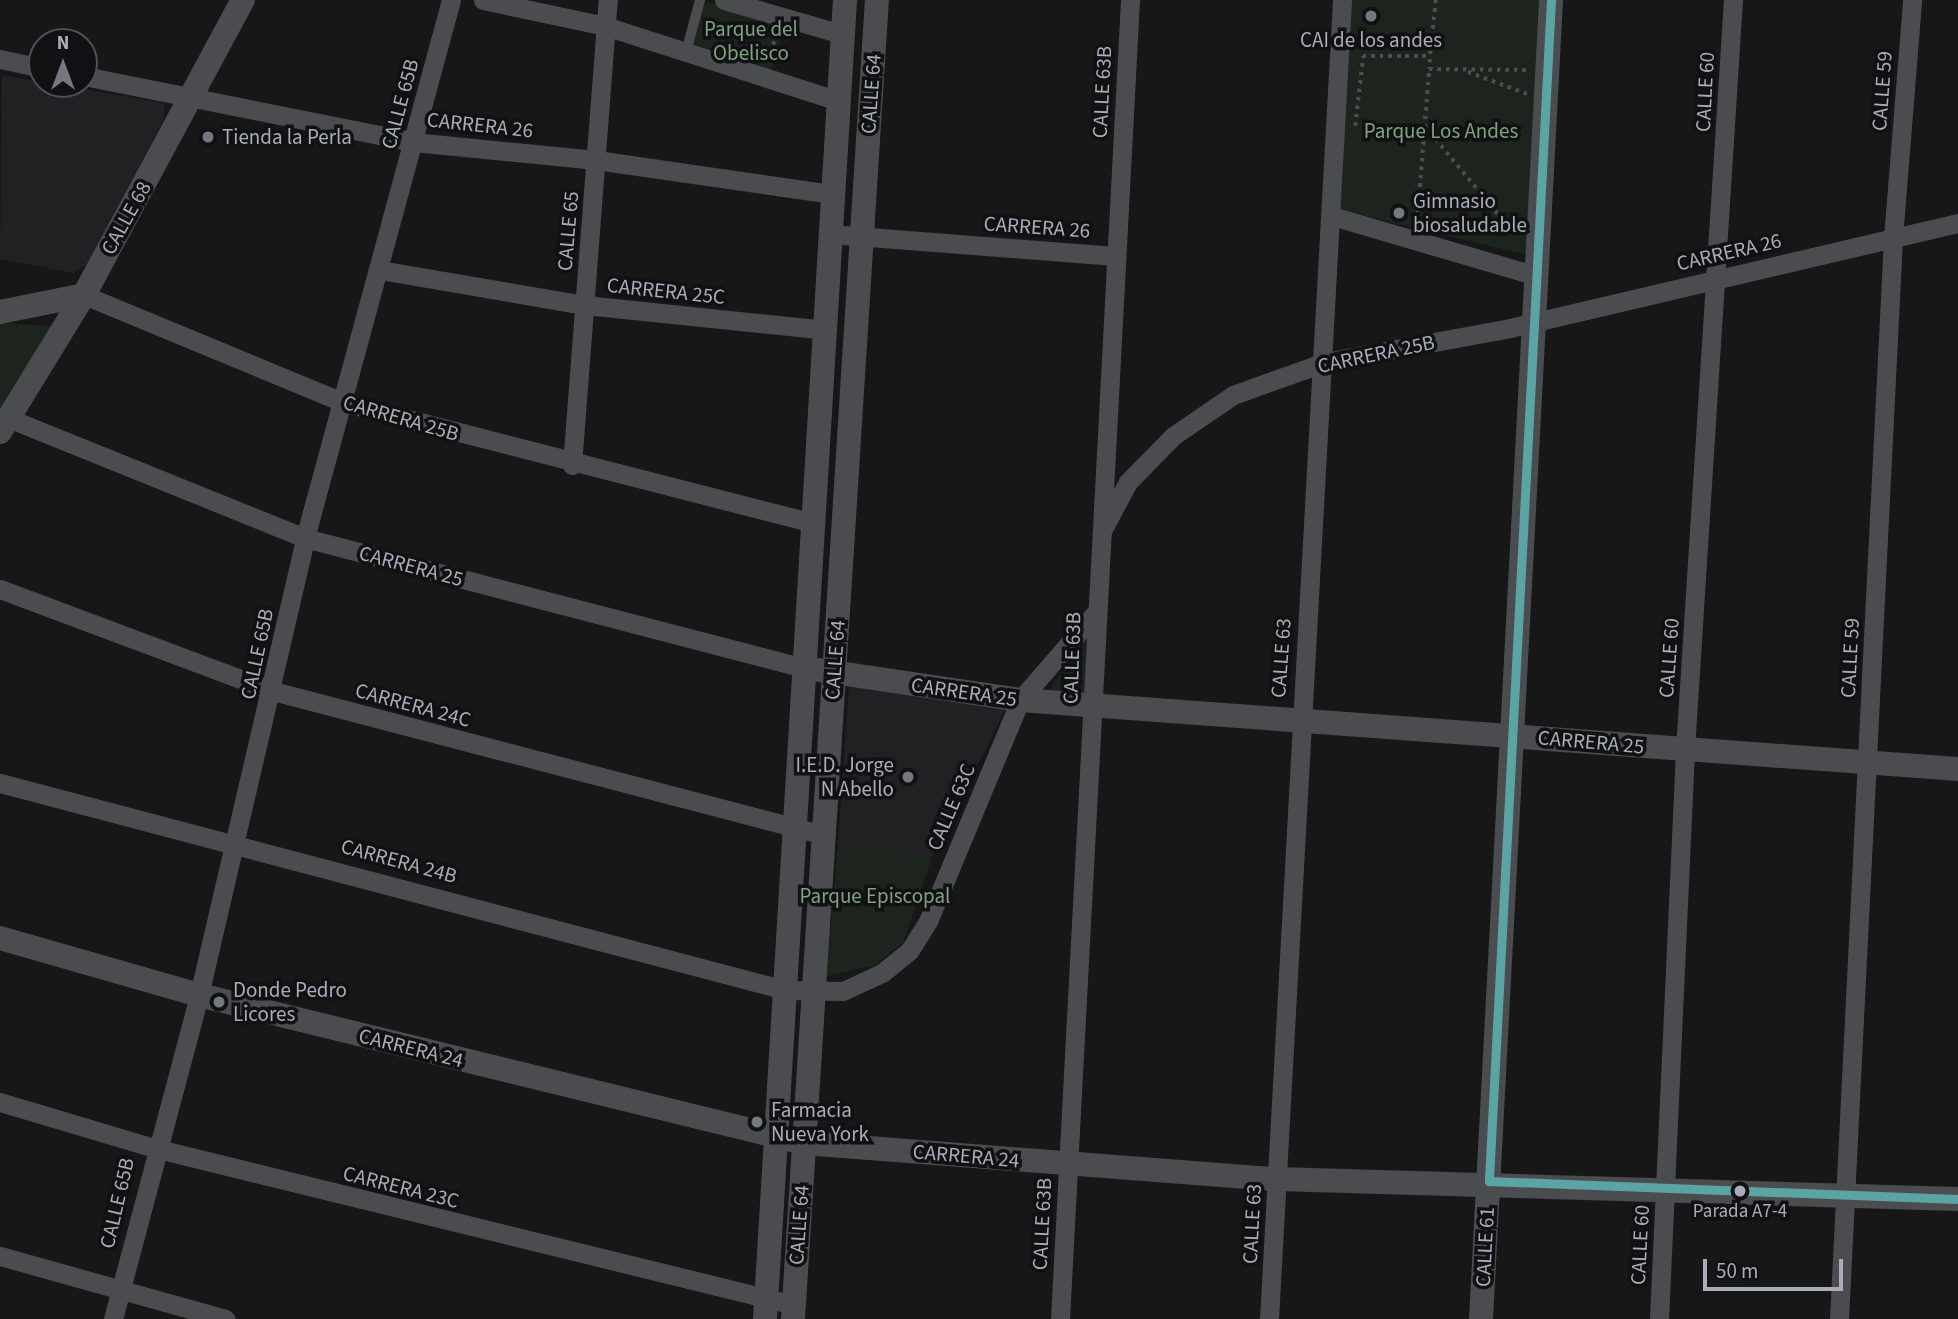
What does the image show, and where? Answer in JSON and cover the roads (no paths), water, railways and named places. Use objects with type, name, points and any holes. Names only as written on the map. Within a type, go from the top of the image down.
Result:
[{"type":"street","name":"CALLE 68","points":[[4,425],[84,295],[193,98],[243,0]]},
{"type":"street","name":"CALLE 65B","points":[[113,1319],[154,1148],[199,995],[273,691],[305,538],[380,270],[451,0]]},
{"type":"street","points":[[483,0],[605,26],[838,101]]},
{"type":"street","name":"CALLE 65","points":[[572,465],[608,0]]},
{"type":"street","name":"CALLE 64","points":[[765,1311],[845,0]]},
{"type":"street","name":"CALLE 64","points":[[794,1312],[877,0]]},
{"type":"street","name":"CALLE 63B","points":[[1060,1319],[1130,0]]},
{"type":"street","name":"CALLE 63","points":[[1269,1319],[1300,720],[1325,362],[1342,0]]},
{"type":"street","name":"CALLE 61","points":[[1481,1319],[1515,736],[1551,0]]},
{"type":"street","name":"CALLE 60","points":[[1659,1319],[1685,750],[1719,278],[1733,0]]},
{"type":"street","name":"CALLE 59","points":[[1839,1319],[1893,238],[1912,0]]},
{"type":"street","points":[[732,1],[842,34]]},
{"type":"street","points":[[0,59],[28,65]]},
{"type":"street","name":"CARRERA 26","points":[[98,79],[414,142],[596,160],[833,194]]},
{"type":"street","points":[[1332,216],[1537,276]]},
{"type":"street","name":"CARRERA 26","points":[[1510,328],[1537,317],[1958,223]]},
{"type":"street","name":"CARRERA 26","points":[[830,234],[1115,256]]},
{"type":"street","name":"CARRERA 25C","points":[[380,270],[584,305],[825,330]]},
{"type":"street","points":[[0,312],[84,295]]},
{"type":"street","name":"CARRERA 25B","points":[[84,295],[342,402],[572,465],[813,523]]},
{"type":"street","name":"CARRERA 25B","points":[[1100,535],[1128,482],[1173,436],[1233,395],[1325,362],[1510,328]]},
{"type":"street","name":"CARRERA 25","points":[[4,425],[305,538],[804,668],[1020,700],[1958,769]]},
{"type":"street","points":[[816,474],[847,477]]},
{"type":"street","name":"CARRERA 24C","points":[[0,589],[273,691],[794,831],[824,835]]},
{"type":"street","name":"CALLE 63C","points":[[785,990],[814,992],[862,982],[910,950],[929,919],[1020,700],[1097,611]]},
{"type":"street","name":"CARRERA 24B","points":[[0,783],[236,840],[785,990]]},
{"type":"street","name":"CARRERA 24","points":[[0,938],[199,995],[804,1143],[1277,1179],[1489,1181],[1846,1197],[1958,1199]]},
{"type":"street","name":"CARRERA 23C","points":[[0,1102],[154,1148],[765,1311],[794,1312]]},
{"type":"street","points":[[0,1256],[120,1294],[225,1319]]},
{"type":"lane","points":[[686,52],[700,0]]},
{"type":"place","name":"CAI de los andes","points":[[1371,16]]},
{"type":"place","name":"Tienda la Perla","points":[[208,137]]},
{"type":"place","name":"Gimnasio biosaludable","points":[[1399,213]]},
{"type":"place","name":"I.E.D. Jorge N Abello","points":[[908,777]]},
{"type":"place","name":"Donde Pedro Licores","points":[[219,1002]]},
{"type":"place","name":"Farmacia Nueva York","points":[[757,1122]]},
{"type":"place","name":"Parada A7-4","points":[[1740,1191]]},
{"type":"park label","name":"Parque del Obelisco","points":[[751,41]]},
{"type":"park label","name":"Parque Los Andes","points":[[1441,131]]},
{"type":"park label","name":"Parque Episcopal","points":[[875,896]]}]
